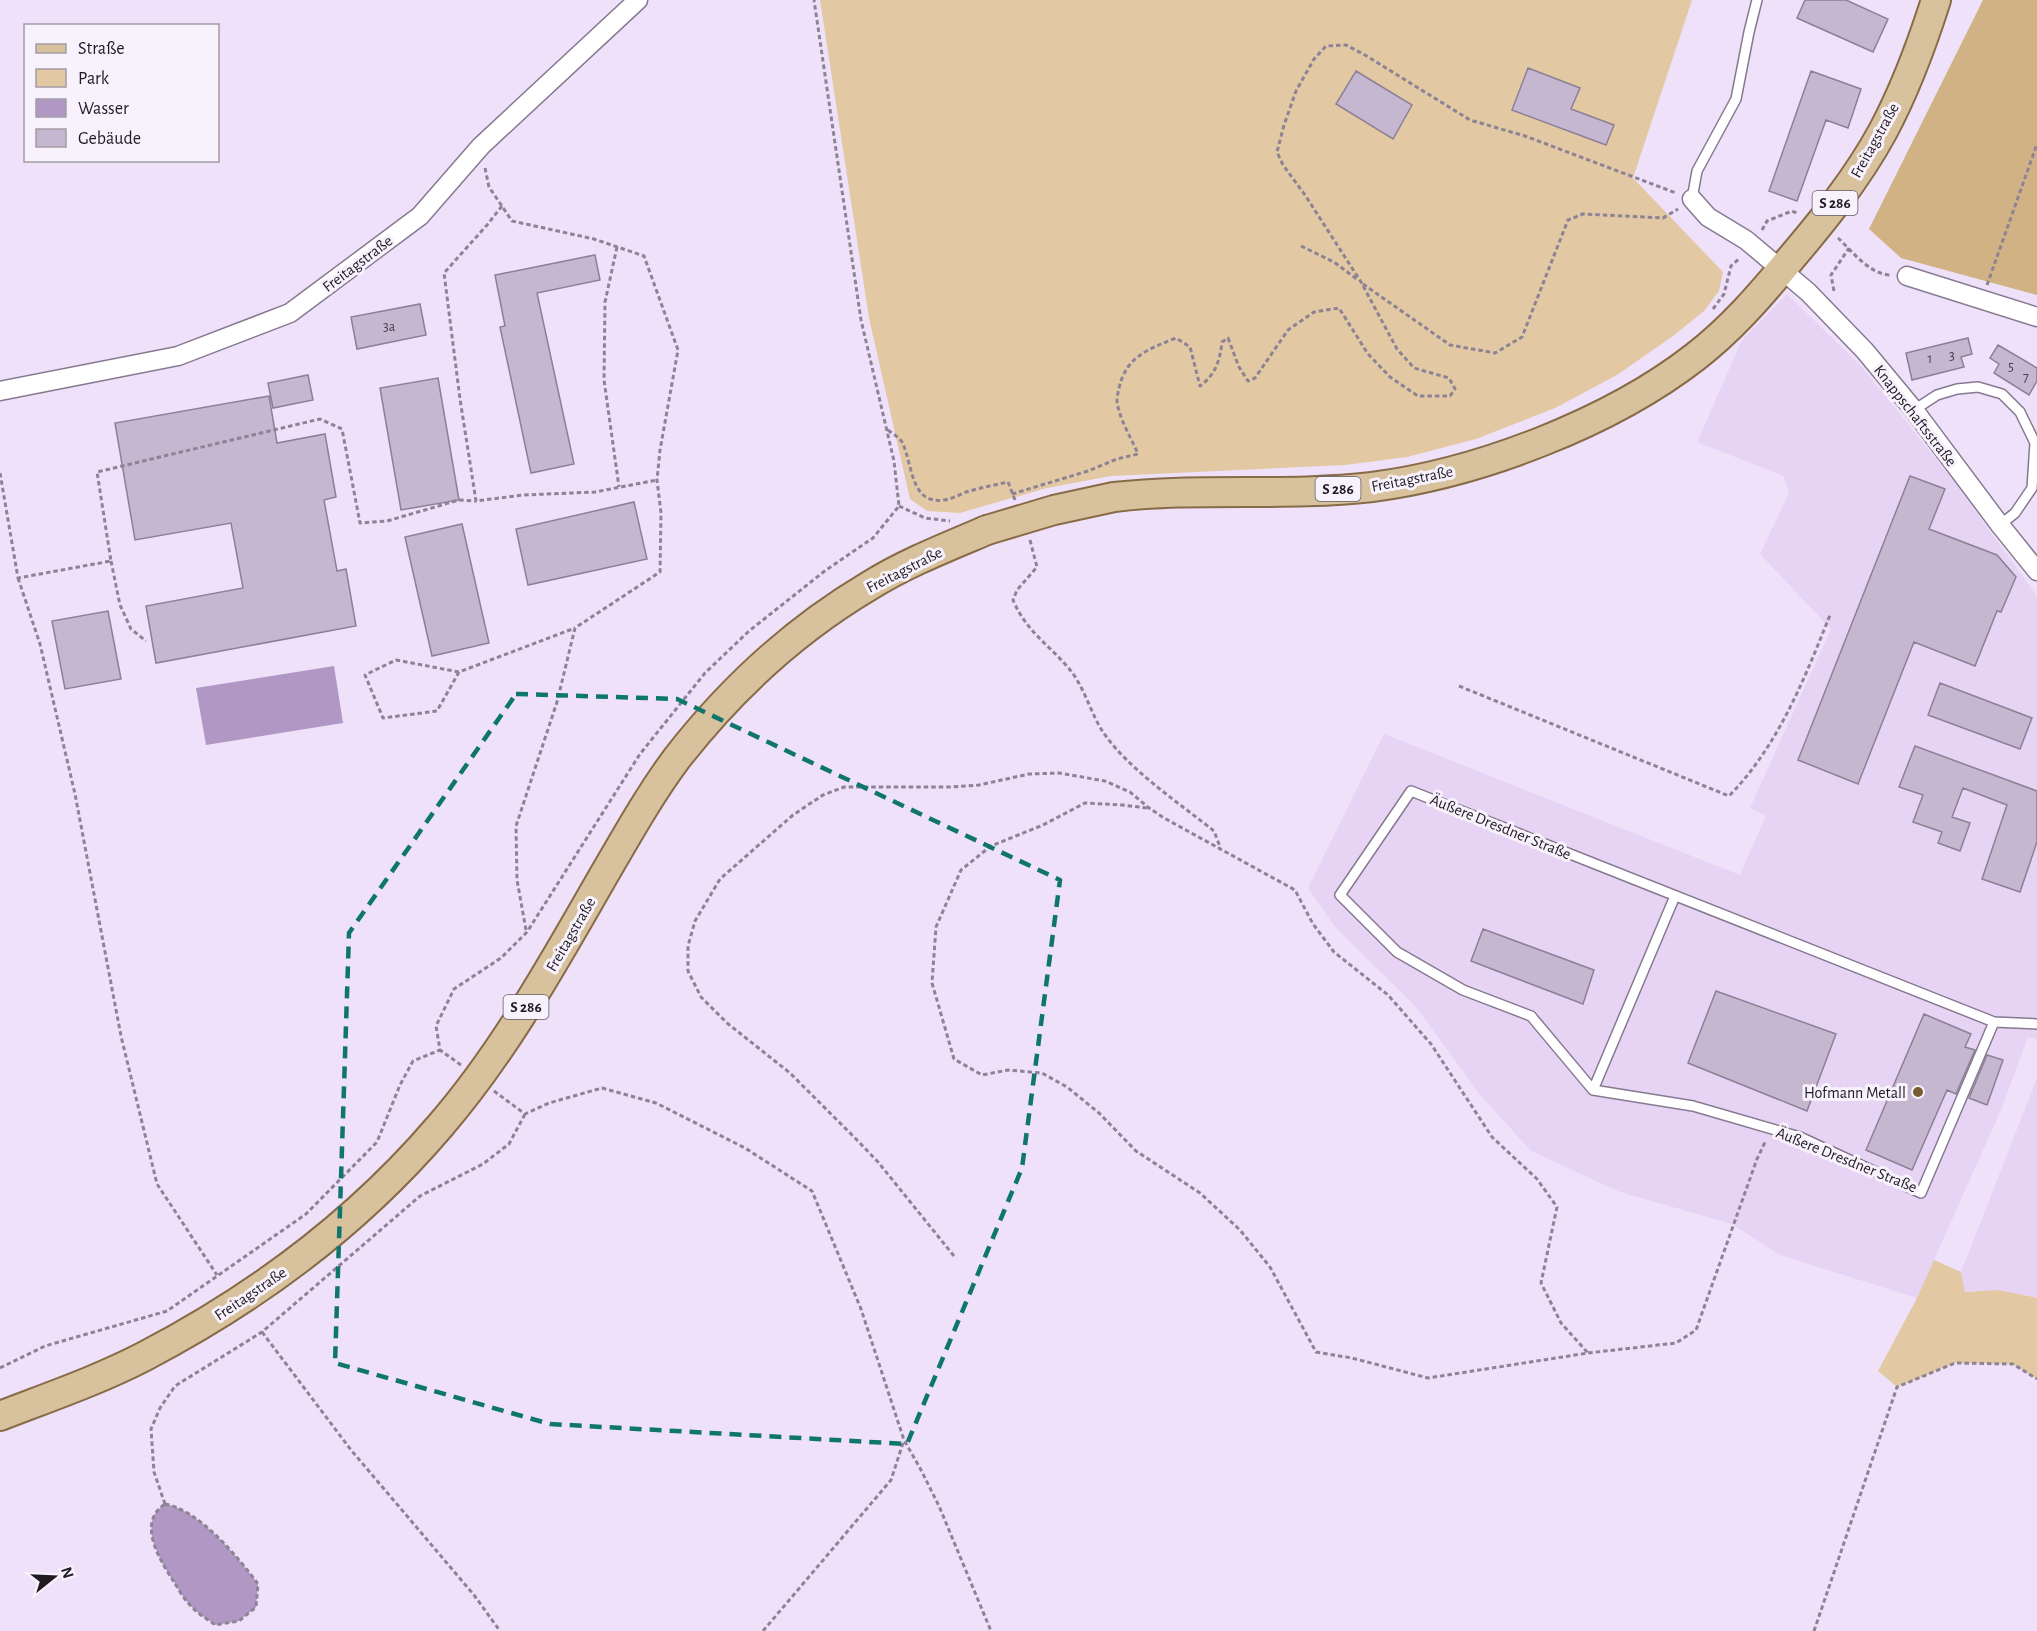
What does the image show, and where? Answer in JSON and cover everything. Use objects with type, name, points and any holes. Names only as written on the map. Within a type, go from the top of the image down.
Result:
[{"type":"main road","name":"Freitagstraße","points":[[0,1416],[64,1392],[142,1358],[205,1323],[264,1286],[305,1254],[399,1171],[441,1125],[479,1077],[538,990],[639,816],[676,760],[719,707],[782,648],[833,609],[871,585],[925,557],[987,530],[1054,510],[1139,494],[1208,491],[1304,492],[1372,486],[1434,475],[1489,461],[1554,436],[1644,392],[1695,357],[1742,316],[1820,225],[1883,131],[1937,4]]},
{"type":"street","name":"Freitagstraße","points":[[0,391],[178,356],[290,313],[420,216],[481,146],[638,0]]},
{"type":"street","points":[[1692,199],[1708,218],[1746,240],[1782,270]]},
{"type":"street","name":"Knappschaftsstraße","points":[[1782,270],[1808,292],[1865,351],[1914,410],[2037,571]]},
{"type":"street","points":[[1906,276],[2037,317]]},
{"type":"lane","points":[[1692,199],[1696,171],[1736,99],[1757,0]]},
{"type":"lane","points":[[1914,410],[1936,395],[1957,389],[1978,387],[2001,394],[2020,412],[2035,443],[2032,488],[2015,513],[2000,525]]},
{"type":"lane","name":"Äußere Dresdner Straße","points":[[1994,1022],[1921,1193],[1800,1137],[1693,1106],[1593,1090],[1531,1016],[1463,990],[1397,952],[1340,895],[1411,791],[1994,1022],[2037,1024]]},
{"type":"lane","points":[[1593,1090],[1675,896]]},
{"type":"path","points":[[525,1114],[510,1105],[479,1077],[440,1050],[436,1026],[454,988],[501,958],[527,932],[640,754],[705,673],[749,631],[826,570],[873,538],[899,506],[894,461],[861,320],[814,0]]},
{"type":"path","points":[[1012,494],[1088,471],[1116,459],[1138,454],[1128,436],[1117,400],[1122,374],[1138,356],[1176,338],[1190,347],[1200,386],[1208,380],[1215,369],[1220,359],[1222,342],[1228,338],[1239,367],[1248,381],[1255,378],[1288,330],[1314,312],[1340,308],[1368,354],[1390,377],[1419,396],[1450,396],[1455,389],[1449,378],[1414,368],[1397,350],[1361,282],[1283,165],[1277,152],[1296,91],[1314,59],[1326,46],[1346,45],[1470,120],[1525,136],[1692,199]]},
{"type":"path","points":[[1981,301],[2037,144]]},
{"type":"path","points":[[459,672],[437,711],[383,718],[365,675],[396,660],[459,672],[575,628],[660,572],[661,513],[657,480],[660,450],[678,350],[644,256],[594,239],[512,221],[489,188],[481,146]]},
{"type":"path","points":[[1301,246],[1334,262],[1450,345],[1495,353],[1522,337],[1568,220],[1583,214],[1664,218],[1692,199]]},
{"type":"path","points":[[476,501],[444,273],[502,206]]},
{"type":"path","points":[[1709,314],[1724,294],[1731,266],[1753,247],[1767,221],[1792,212],[1804,215],[1836,236],[1865,263],[1882,274],[1906,276]]},
{"type":"path","points":[[617,247],[605,302],[604,380],[619,488]]},
{"type":"path","points":[[146,641],[131,629],[120,605],[97,472],[320,419],[342,429],[360,523],[387,521],[459,500],[476,501],[523,495],[595,492],[657,480]]},
{"type":"path","points":[[886,429],[901,440],[909,459],[914,483],[921,494],[933,501],[946,500],[1008,482],[1016,504]]},
{"type":"path","points":[[0,473],[18,578],[40,644],[75,794],[121,1036],[157,1184],[217,1275]]},
{"type":"path","points":[[899,506],[925,518],[956,521]]},
{"type":"path","points":[[1029,536],[1037,567],[1017,590],[1013,600],[1019,615],[1036,637],[1072,672],[1103,732],[1119,752],[1214,831],[1221,849]]},
{"type":"path","points":[[18,578],[111,561]]},
{"type":"path","points":[[1459,686],[1729,796],[1750,775],[1781,726],[1805,678],[1830,615]]},
{"type":"path","points":[[527,932],[517,880],[516,826],[557,702],[575,628]]},
{"type":"path","points":[[954,1256],[878,1162],[856,1139],[790,1072],[727,1023],[701,997],[688,971],[688,946],[695,921],[720,879],[793,814],[823,795],[844,787],[950,787],[979,785],[1029,774],[1059,773],[1104,781],[1130,792],[1149,808],[1295,890],[1313,924],[1334,952],[1388,995],[1431,1044],[1492,1137],[1537,1179],[1557,1208],[1540,1283],[1561,1323],[1587,1353]]},
{"type":"path","points":[[1149,808],[1085,803],[1043,825],[991,846],[961,870],[936,927],[932,983],[954,1059],[982,1075],[1008,1070],[1042,1073],[1066,1087],[1099,1113],[1136,1151],[1200,1193],[1240,1230],[1270,1267],[1316,1352],[1352,1358],[1428,1378],[1587,1353],[1676,1343],[1696,1330],[1757,1159],[1772,1129]]},
{"type":"path","points":[[0,1368],[45,1346],[166,1311],[306,1214],[377,1142],[400,1085],[413,1061],[440,1050]]},
{"type":"path","points":[[165,1504],[154,1472],[151,1429],[160,1408],[175,1386],[262,1332],[420,1196],[483,1164],[508,1144],[525,1114],[549,1103],[602,1088],[656,1103],[746,1148],[812,1191],[861,1309],[904,1440],[939,1506],[991,1631]]},
{"type":"path","points":[[262,1332],[351,1450],[474,1595],[500,1631]]},
{"type":"path","points":[[1814,1631],[1898,1387],[1955,1363],[2013,1364],[2037,1379]]},
{"type":"path","points":[[763,1631],[891,1480],[904,1440]]},
{"type":"path","points":[[165,1504],[178,1506],[215,1534],[240,1559],[258,1584],[256,1607],[239,1621],[215,1624],[192,1608],[158,1558],[152,1544],[153,1524],[158,1509],[165,1504]]},
{"type":"highlighted area","points":[[516,694],[677,699],[1060,880],[1022,1168],[907,1444],[550,1424],[335,1363],[349,933]]},
{"type":"shaded area","points":[[1983,0],[2037,0],[2037,295],[1901,258],[1869,229]]},
{"type":"shaded area","points":[[1787,294],[1861,366],[1950,476],[2037,596],[2037,1040],[2028,1037],[2001,1110],[1917,1298],[1780,1255],[1732,1224],[1620,1192],[1531,1151],[1481,1096],[1416,1007],[1335,927],[1308,888],[1384,734],[1740,875],[1766,816],[1750,808],[1831,629],[1760,554],[1789,493],[1783,476],[1697,442],[1742,340]]},
{"type":"shaded area","points":[[2037,1078],[2037,1298],[1999,1290],[1965,1292],[1961,1272]]},
{"type":"green space","points":[[820,0],[1692,0],[1633,178],[1723,272],[1719,291],[1704,311],[1617,375],[1555,408],[1476,439],[1407,457],[1345,465],[1111,476],[1047,488],[960,513],[927,511],[910,499],[869,318]]},
{"type":"green space","points":[[1934,1260],[1961,1272],[1965,1292],[1999,1290],[2037,1298],[2037,1379],[2012,1364],[1955,1363],[1897,1387],[1878,1371],[1917,1298]]},
{"type":"water","points":[[334,666],[343,723],[206,745],[196,688]]},
{"type":"water","points":[[165,1504],[191,1515],[217,1536],[258,1584],[256,1607],[239,1621],[215,1625],[195,1610],[180,1592],[157,1553],[151,1531],[156,1512]]},
{"type":"building","points":[[1805,0],[1846,0],[1888,19],[1873,52],[1797,18]]},
{"type":"building","points":[[1528,68],[1580,88],[1571,109],[1614,125],[1606,145],[1512,110]]},
{"type":"building","points":[[1356,71],[1412,105],[1393,139],[1336,104]]},
{"type":"building","points":[[1811,71],[1861,89],[1848,128],[1826,120],[1797,201],[1769,191]]},
{"type":"building","points":[[595,255],[600,280],[537,293],[574,464],[531,473],[500,327],[505,326],[495,275]]},
{"type":"building","points":[[420,304],[426,335],[357,349],[351,317]]},
{"type":"building","points":[[1968,338],[1972,354],[1961,357],[1964,367],[1912,380],[1906,353]]},
{"type":"building","points":[[1998,345],[2037,368],[2037,381],[2029,395],[1994,373],[1999,364],[1990,358]]},
{"type":"building","points":[[308,375],[313,400],[273,408],[268,383]]},
{"type":"building","points":[[438,378],[459,500],[401,510],[380,388]]},
{"type":"building","points":[[269,396],[277,443],[325,434],[336,497],[324,500],[337,571],[346,569],[356,626],[156,663],[146,606],[243,588],[231,523],[135,540],[115,423]]},
{"type":"building","points":[[1910,476],[1945,489],[1929,529],[1997,555],[2016,577],[2001,612],[1997,611],[1975,666],[1914,642],[1858,784],[1798,760]]},
{"type":"building","points":[[634,502],[647,559],[528,585],[516,529]]},
{"type":"building","points":[[462,524],[489,643],[432,656],[405,537]]},
{"type":"building","points":[[108,611],[121,679],[65,689],[52,621]]},
{"type":"building","points":[[1940,683],[2032,718],[2020,749],[1928,715]]},
{"type":"building","points":[[1915,746],[2037,791],[2037,842],[2020,892],[1982,879],[2007,805],[1963,788],[1952,817],[1970,823],[1960,851],[1938,843],[1942,832],[1913,822],[1923,795],[1899,787]]},
{"type":"building","points":[[1483,929],[1594,970],[1583,1004],[1471,961]]},
{"type":"building","points":[[1716,991],[1836,1034],[1807,1111],[1688,1063]]},
{"type":"building","name":"Hofmann Metall","points":[[1924,1014],[1971,1034],[1965,1047],[1975,1050],[1956,1094],[1947,1090],[1912,1170],[1866,1150]]},
{"type":"building","points":[[1987,1055],[2003,1060],[1987,1105],[1969,1098]]},
{"type":"place","name":"Hofmann Metall","points":[[1918,1092]]}]
